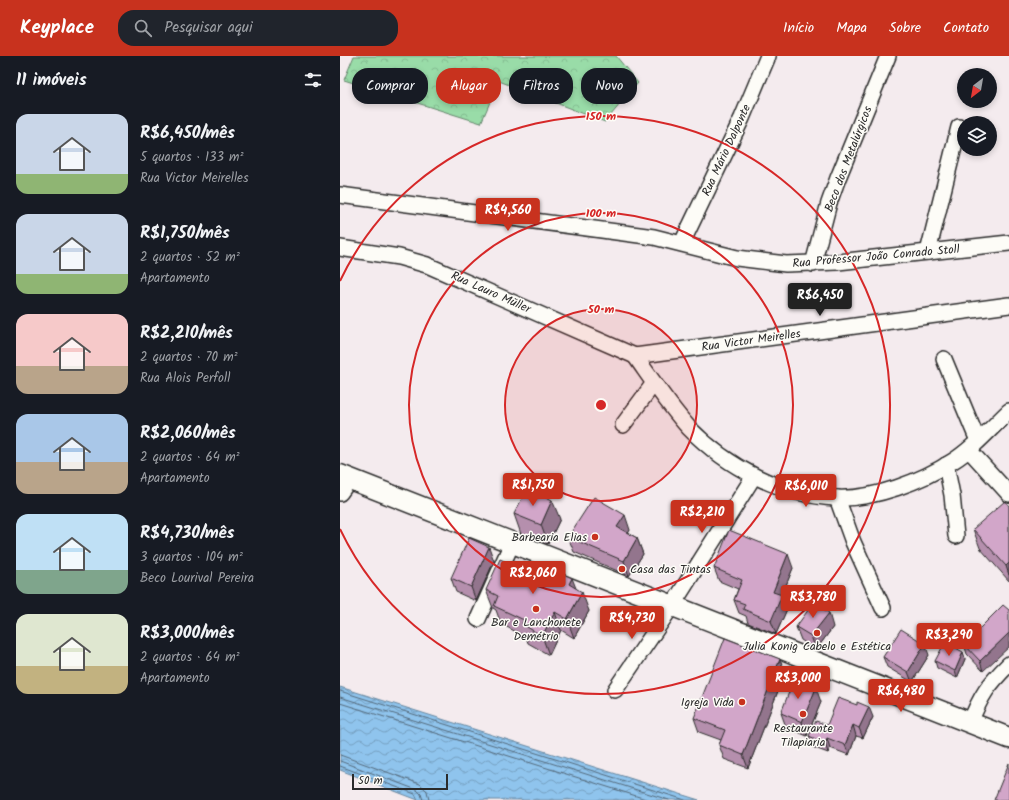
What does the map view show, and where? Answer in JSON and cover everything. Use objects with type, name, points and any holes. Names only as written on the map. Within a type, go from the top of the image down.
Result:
[{"type":"main road","points":[[343,482],[512,543],[1009,738]]},
{"type":"street","name":"Rua Mário Dalponte","points":[[682,243],[742,118],[768,56]]},
{"type":"street","name":"Beco dos Metalúrgicos","points":[[813,264],[838,178],[888,56]]},
{"type":"street","points":[[928,252],[957,134]]},
{"type":"street","name":"Rua Professor João Conrado Stoll","points":[[340,196],[654,237],[761,262],[813,264],[1009,243]]},
{"type":"street","name":"Rua Lauro Müller","points":[[340,248],[399,257],[427,265],[635,356]]},
{"type":"street","points":[[990,308],[1009,296]]},
{"type":"street","name":"Rua Victor Meirelles","points":[[635,356],[990,308],[1009,304]]},
{"type":"street","points":[[635,356],[689,428],[708,446],[754,476],[782,488],[809,494],[837,498],[887,490],[912,482],[946,465],[973,446],[1009,411]]},
{"type":"street","points":[[944,359],[973,446],[1009,494]]},
{"type":"street","points":[[623,425],[654,383]]},
{"type":"street","points":[[946,465],[952,495],[956,536]]},
{"type":"street","points":[[615,690],[672,606],[754,476]]},
{"type":"street","points":[[837,498],[853,542],[883,608]]},
{"type":"street","points":[[478,618],[512,543]]},
{"type":"street","points":[[970,722],[989,683],[1009,664]]},
{"type":"green space","points":[[354,56],[616,56],[626,68],[581,68],[581,104],[620,104],[605,122],[558,104],[573,104],[573,68],[509,68],[509,85],[501,82],[501,68],[436,68],[436,104],[489,104],[481,123],[420,104],[428,104],[428,68],[352,68],[352,83],[344,80]]},
{"type":"water","points":[[340,687],[699,800],[418,800],[340,770]]},
{"type":"building","points":[[528,487],[552,500],[541,525],[514,514]]},
{"type":"building","points":[[594,497],[625,515],[617,527],[637,538],[624,561],[568,537]]},
{"type":"building","points":[[1005,501],[1009,506],[1009,563],[1006,566],[973,529]]},
{"type":"building","points":[[729,530],[788,554],[773,592],[782,595],[771,621],[743,609],[745,604],[734,600],[742,580],[714,568]]},
{"type":"building","points":[[469,538],[489,547],[471,587],[451,578]]},
{"type":"building","points":[[500,559],[545,580],[550,568],[572,578],[569,584],[582,592],[567,619],[555,612],[542,636],[522,624],[524,620],[494,606],[498,596],[486,590]]},
{"type":"building","points":[[814,602],[829,613],[811,636],[796,627]]},
{"type":"building","points":[[1003,605],[1009,610],[1009,633],[980,661],[964,644]]},
{"type":"building","points":[[901,629],[925,644],[908,672],[883,657]]},
{"type":"building","name":"Igreja Vida","points":[[725,638],[780,659],[743,755],[719,745],[725,730],[694,718]]},
{"type":"building","points":[[945,642],[963,652],[955,671],[935,661]]},
{"type":"building","points":[[794,679],[816,688],[802,722],[781,713]]},
{"type":"building","points":[[838,698],[857,705],[857,702],[869,707],[859,728],[853,725],[845,745],[827,738],[825,743],[809,736],[816,721],[827,725]]},
{"type":"building","points":[[1009,763],[1009,800],[994,800]]},
{"type":"place","name":"Barbearia Elias","points":[[595,537]]},
{"type":"place","name":"Casa das Tintas","points":[[622,569]]},
{"type":"place","name":"Bar e Lanchonete Demétrio","points":[[536,609]]},
{"type":"place","name":"Julia Konig Cabelo e Estética","points":[[817,633]]},
{"type":"place","name":"Igreja Vida","points":[[742,702]]},
{"type":"place","name":"Restaurante Tilapiaria","points":[[803,714]]}]
